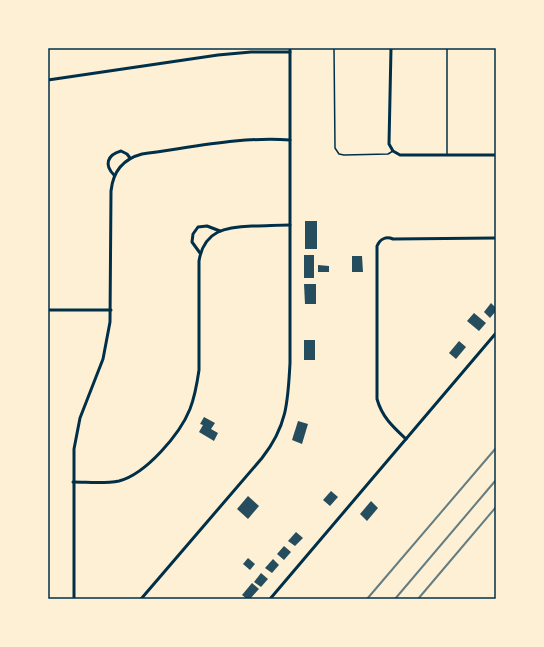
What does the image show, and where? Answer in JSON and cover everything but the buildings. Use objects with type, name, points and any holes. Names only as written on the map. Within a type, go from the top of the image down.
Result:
[{"type":"street","points":[[390,48],[389,144],[393,151],[400,154],[496,154]]},
{"type":"street","points":[[48,80],[218,55],[290,50],[290,363],[286,408],[278,435],[270,448],[141,599]]},
{"type":"street","points":[[74,599],[73,459],[76,432],[85,402],[103,359],[109,334],[111,310],[111,191],[114,175],[118,168],[130,158],[142,154],[247,140],[290,140]]},
{"type":"street","points":[[114,175],[107,166],[109,160],[116,152],[121,151],[127,154],[130,158]]},
{"type":"street","points":[[73,482],[109,482],[130,477],[148,465],[177,432],[185,420],[194,396],[199,370],[199,261],[200,253],[207,240],[220,231],[237,226],[290,225]]},
{"type":"street","points":[[200,253],[192,242],[193,234],[198,227],[207,226],[220,231]]},
{"type":"street","points":[[406,439],[385,418],[379,407],[377,399],[377,246],[382,239],[385,238],[496,238]]},
{"type":"street","points":[[48,310],[111,310]]},
{"type":"street","points":[[270,599],[496,333]]},
{"type":"lane","points":[[334,48],[335,148],[339,154],[344,155],[388,154],[393,151]]},
{"type":"lane","points":[[447,48],[447,155]]},
{"type":"railway","points":[[367,599],[496,448]]},
{"type":"railway","points":[[395,599],[496,480]]},
{"type":"railway","points":[[418,599],[496,507]]}]
